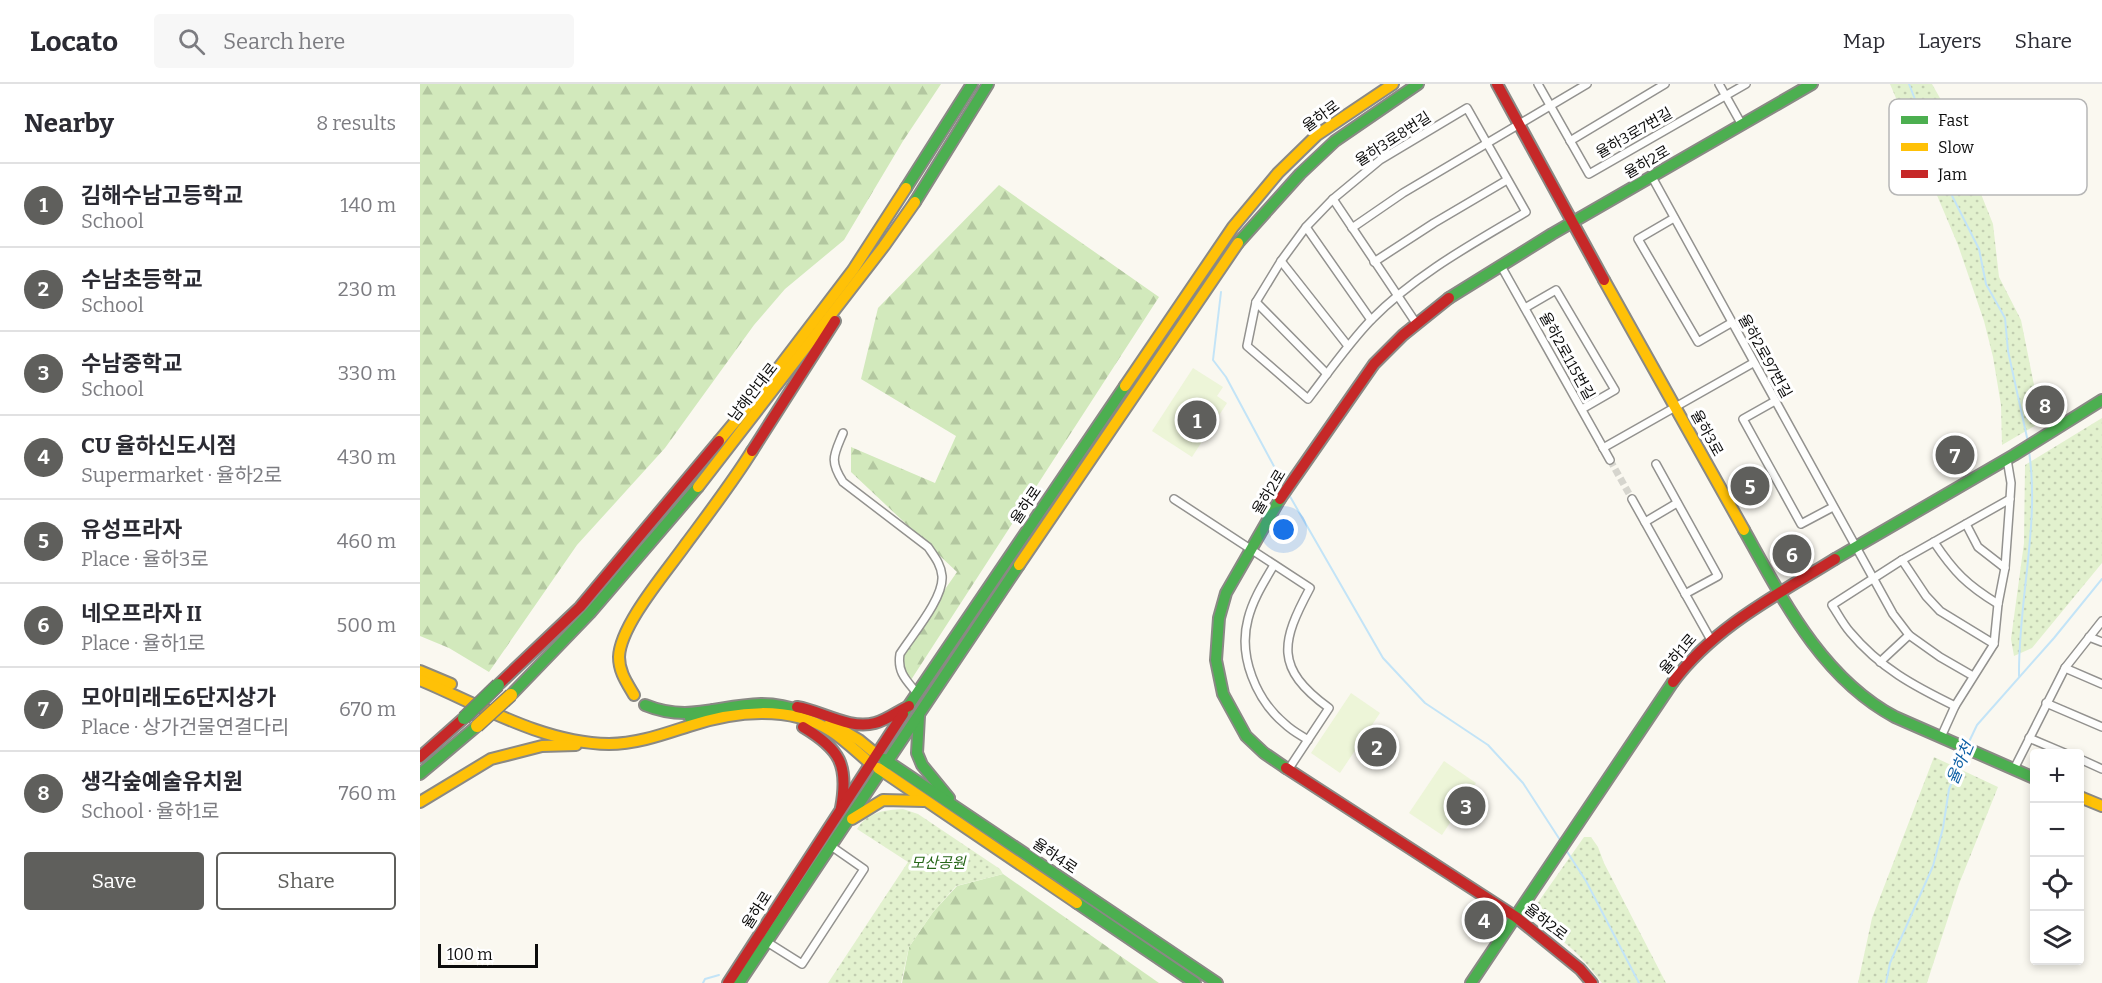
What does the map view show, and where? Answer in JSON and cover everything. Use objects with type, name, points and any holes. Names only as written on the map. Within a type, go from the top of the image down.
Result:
[{"type":"main road","name":"남해안대로","points":[[444,737],[580,607],[764,387],[853,270],[972,84]]},
{"type":"main road","name":"남해안대로","points":[[420,774],[511,694],[590,614],[698,487],[884,246],[929,181],[988,84]]},
{"type":"main road","name":"율하로","points":[[728,983],[873,759],[1233,227],[1278,173],[1317,135],[1393,84]]},
{"type":"main road","name":"율하로","points":[[739,983],[1103,439],[1242,237],[1300,174],[1335,141],[1418,84]]},
{"type":"main road","name":"율하3로","points":[[1497,84],[1572,223],[1780,594],[1817,651],[1844,680],[1874,705],[2014,769]]},
{"type":"main road","name":"율하2로","points":[[1592,983],[1580,969],[1516,917],[1288,770],[1264,753],[1246,736],[1223,694],[1216,660],[1220,618],[1226,593],[1296,474],[1374,364],[1416,323],[1454,294],[1812,84]]},
{"type":"main road","points":[[634,695],[620,670],[619,656],[623,638],[634,617],[736,476],[884,246]]},
{"type":"main road","name":"율하1로","points":[[1471,983],[1666,692],[1684,668],[1711,640],[1855,547],[2058,429],[2102,400]]},
{"type":"main road","points":[[420,671],[552,728],[595,736],[626,735],[660,728],[714,710]]},
{"type":"main road","points":[[420,680],[541,732],[609,744]]},
{"type":"main road","points":[[645,705],[658,712],[671,715],[760,704],[780,709],[819,736],[841,758],[846,787],[841,808]]},
{"type":"main road","points":[[420,802],[491,759],[542,746],[609,744],[648,739],[726,717],[780,709],[807,708],[831,718],[854,723],[874,723],[909,706]]},
{"type":"main road","name":"율하4로","points":[[780,709],[829,722],[859,740],[873,759],[961,811],[1217,983]]},
{"type":"main road","points":[[919,715],[917,753],[922,765],[932,780],[961,811]]},
{"type":"main road","points":[[420,750],[444,737]]},
{"type":"main road","points":[[420,756],[444,737]]},
{"type":"main road","name":"율하4로","points":[[885,766],[926,801],[1195,983]]},
{"type":"main road","points":[[2014,769],[2030,776]]},
{"type":"main road","points":[[2084,799],[2102,806]]},
{"type":"main road","points":[[847,822],[868,807],[883,800],[926,801]]},
{"type":"main road","points":[[723,983],[741,963]]},
{"type":"street","name":"율하3로7번길","points":[[1538,84],[1589,174],[1746,84]]},
{"type":"street","points":[[1352,228],[1403,194],[1587,84]]},
{"type":"street","name":"율하3로7번길","points":[[1570,141],[1665,84]]},
{"type":"street","points":[[1719,84],[1742,125]]},
{"type":"street","name":"율하3로8번길","points":[[1333,199],[1380,160],[1467,108],[1526,212],[1448,259],[1397,296]]},
{"type":"street","name":"율하2로97번길","points":[[1652,177],[1893,615],[1909,635],[1940,657],[1973,676]]},
{"type":"street","points":[[1374,262],[1507,180]]},
{"type":"street","points":[[1397,296],[1348,346],[1308,399],[1247,346],[1256,302],[1281,261],[1306,227],[1333,199],[1416,323]]},
{"type":"street","points":[[1674,218],[1638,239],[1698,342],[1731,323]]},
{"type":"street","points":[[1306,227],[1371,320]]},
{"type":"street","points":[[1281,261],[1348,346]]},
{"type":"street","name":"율하2로115번길","points":[[1501,266],[1610,459]]},
{"type":"street","points":[[1525,308],[1556,290],[1615,390],[1582,409]]},
{"type":"street","points":[[1256,302],[1327,374]]},
{"type":"street","points":[[1604,448],[1754,363]]},
{"type":"street","points":[[1774,401],[1743,419],[1753,438],[1801,524],[1833,507]]},
{"type":"street","points":[[843,433],[833,458],[836,472],[843,482],[928,547],[938,561],[942,577],[940,591],[935,603],[900,654],[898,664],[901,675],[918,693]]},
{"type":"street","points":[[1946,441],[1951,450]]},
{"type":"street","points":[[1945,739],[1955,706],[1994,644],[2005,568],[2011,483],[2010,457]]},
{"type":"street","points":[[1656,464],[1718,576],[1685,594]]},
{"type":"street","points":[[1174,499],[1310,588],[1294,617],[1287,643],[1288,656],[1297,677],[1310,693],[1329,708],[1288,770]]},
{"type":"street","points":[[1632,499],[1711,640]]},
{"type":"street","points":[[1955,706],[1913,686],[1880,662],[1849,631],[1832,605],[1902,560],[2010,499]]},
{"type":"street","points":[[1645,522],[1677,503]]},
{"type":"street","points":[[1966,524],[1978,547],[2005,568]]},
{"type":"street","points":[[1934,542],[1947,562],[1971,588],[1998,604]]},
{"type":"street","points":[[1902,560],[1926,596],[1940,611],[1994,644]]},
{"type":"street","points":[[1274,565],[1255,599],[1247,621],[1245,644],[1248,663],[1257,688],[1270,710],[1285,725],[1308,740]]},
{"type":"street","points":[[2014,769],[2065,668],[2102,621]]},
{"type":"street","points":[[1880,662],[1909,635]]},
{"type":"street","points":[[2089,636],[2102,642]]},
{"type":"street","points":[[2065,668],[2102,684]]},
{"type":"street","points":[[2046,703],[2102,727]]},
{"type":"street","points":[[2029,738],[2057,749]]},
{"type":"street","points":[[2084,761],[2102,769]]},
{"type":"street","name":"율하로","points":[[767,942],[802,964],[864,869],[831,846]]},
{"type":"green space","points":[[420,84],[941,84],[903,141],[844,240],[785,289],[754,325],[665,448],[577,545],[489,672],[449,648],[420,636]]},
{"type":"green space","points":[[1890,84],[1932,84],[1940,99],[1896,99]]},
{"type":"green space","points":[[999,185],[1159,297],[909,683],[901,675],[900,654],[957,572],[851,472],[851,447],[935,483],[956,436],[861,379],[878,308]]},
{"type":"green space","points":[[1937,195],[1981,195],[1993,224],[1999,277],[2021,320],[2034,385],[2038,424],[2002,445],[2001,405],[1993,357],[1984,321],[1958,245]]},
{"type":"green space","points":[[1193,368],[1223,387],[1217,396],[1227,403],[1192,457],[1152,431]]},
{"type":"green space","points":[[2102,418],[2102,563],[2032,648],[2014,656],[2011,639],[2024,543],[2025,465]]},
{"type":"green space","points":[[1351,693],[1380,713],[1340,773],[1311,753]]},
{"type":"green space","points":[[1934,757],[1998,787],[1959,884],[1927,983],[1858,983],[1872,918]]},
{"type":"green space","points":[[1444,761],[1476,783],[1442,835],[1409,813]]},
{"type":"green space","name":"모산공원","points":[[903,809],[918,814],[1000,869],[1003,874],[956,886],[933,912],[909,947],[901,983],[828,983],[908,862],[857,829],[871,815]]},
{"type":"green space","points":[[1584,837],[1591,837],[1598,847],[1666,983],[1602,983],[1576,952],[1543,927],[1532,914]]},
{"type":"green space","points":[[1003,874],[1159,983],[902,983],[909,947],[933,912],[957,886]]},
{"type":"waterway","points":[[1909,84],[1915,99]]},
{"type":"waterway","points":[[1952,195],[1979,249],[1986,284],[2005,318],[2008,351],[2028,442]]},
{"type":"waterway","points":[[1221,292],[1213,360],[1226,377],[1284,485]]},
{"type":"waterway","points":[[2019,676],[2032,507],[2029,451]]},
{"type":"waterway","points":[[1288,493],[1383,658],[1425,703],[1488,745],[1523,783],[1562,843]]},
{"type":"waterway","name":"율하천","points":[[1967,746],[1977,725],[2054,638],[2102,579]]},
{"type":"waterway","name":"율하천","points":[[1886,983],[1890,963],[1933,866],[1943,828],[1949,789],[1965,751]]},
{"type":"waterway","points":[[1566,850],[1586,881],[1639,983]]},
{"type":"waterway","points":[[703,983],[705,979],[719,975]]},
{"type":"tunnel","points":[[1610,460],[1632,499]]},
{"type":"traffic: fast","points":[[906,188],[972,84]]},
{"type":"traffic: fast","points":[[915,202],[988,84]]},
{"type":"traffic: fast","points":[[1238,243],[1300,174],[1335,141],[1418,84]]},
{"type":"traffic: fast","points":[[1449,298],[1552,234],[1812,84]]},
{"type":"traffic: fast","points":[[903,714],[1125,386]]},
{"type":"traffic: fast","points":[[1835,559],[2014,455],[2102,400]]},
{"type":"traffic: fast","points":[[511,695],[590,613],[698,487]]},
{"type":"traffic: fast","points":[[1280,499],[1226,593],[1219,618],[1216,660],[1223,694],[1246,736],[1264,753],[1286,768]]},
{"type":"traffic: fast","points":[[1744,530],[1807,635],[1825,659],[1869,701],[1895,717],[2030,776]]},
{"type":"traffic: fast","points":[[739,983],[1019,565]]},
{"type":"traffic: fast","points":[[1471,983],[1673,682]]},
{"type":"traffic: fast","points":[[464,718],[498,685]]},
{"type":"traffic: fast","points":[[645,705],[676,713],[767,704],[803,712]]},
{"type":"traffic: fast","points":[[690,718],[714,710]]},
{"type":"traffic: fast","points":[[919,716],[917,753],[922,765],[949,798]]},
{"type":"traffic: fast","points":[[420,774],[477,726]]},
{"type":"traffic: fast","points":[[884,759],[1217,983]]},
{"type":"traffic: fast","points":[[1077,903],[1195,983]]},
{"type":"traffic: slow","points":[[1125,386],[1233,227],[1278,173],[1317,135],[1393,84]]},
{"type":"traffic: slow","points":[[719,441],[764,387],[853,270],[906,188]]},
{"type":"traffic: slow","points":[[698,487],[884,246],[915,202]]},
{"type":"traffic: slow","points":[[1019,565],[1238,243]]},
{"type":"traffic: slow","points":[[1604,280],[1744,530]]},
{"type":"traffic: slow","points":[[634,695],[619,662],[621,644],[627,630],[646,599],[752,451]]},
{"type":"traffic: slow","points":[[420,671],[451,684]]},
{"type":"traffic: slow","points":[[420,680],[512,721],[536,730],[584,742],[609,744],[630,742],[707,721],[743,714],[762,713],[798,717],[831,731],[870,763]]},
{"type":"traffic: slow","points":[[477,726],[511,695]]},
{"type":"traffic: slow","points":[[830,723],[859,740],[876,754]]},
{"type":"traffic: slow","points":[[420,802],[491,759],[542,746],[576,745]]},
{"type":"traffic: slow","points":[[878,768],[1077,903]]},
{"type":"traffic: slow","points":[[2084,799],[2102,806]]},
{"type":"traffic: slow","points":[[852,819],[883,800],[924,801]]},
{"type":"traffic: jam","points":[[1497,84],[1604,280]]},
{"type":"traffic: jam","points":[[1280,499],[1374,364],[1403,335],[1449,298]]},
{"type":"traffic: jam","points":[[752,451],[835,321]]},
{"type":"traffic: jam","points":[[498,685],[580,607],[719,441]]},
{"type":"traffic: jam","points":[[1673,682],[1690,662],[1727,628],[1769,599],[1835,559]]},
{"type":"traffic: jam","points":[[797,707],[845,722],[865,724],[884,720],[909,706]]},
{"type":"traffic: jam","points":[[728,983],[903,714]]},
{"type":"traffic: jam","points":[[420,757],[464,718]]},
{"type":"traffic: jam","points":[[803,727],[826,743],[839,760],[844,780],[841,808]]},
{"type":"traffic: jam","points":[[1286,768],[1516,917],[1580,969],[1592,983]]},
{"type":"place","name":"생각숲예술유치원","points":[[2045,405]]},
{"type":"place","name":"김해수남고등학교","points":[[1197,420]]},
{"type":"place","name":"모아미래도6단지상가","points":[[1955,455]]},
{"type":"place","name":"유성프라자","points":[[1750,486]]},
{"type":"place","name":"네오프라자 II","points":[[1792,554]]},
{"type":"place","name":"수남초등학교","points":[[1377,747]]},
{"type":"place","name":"수남중학교","points":[[1466,806]]},
{"type":"place","name":"CU 율하신도시점","points":[[1484,920]]}]
